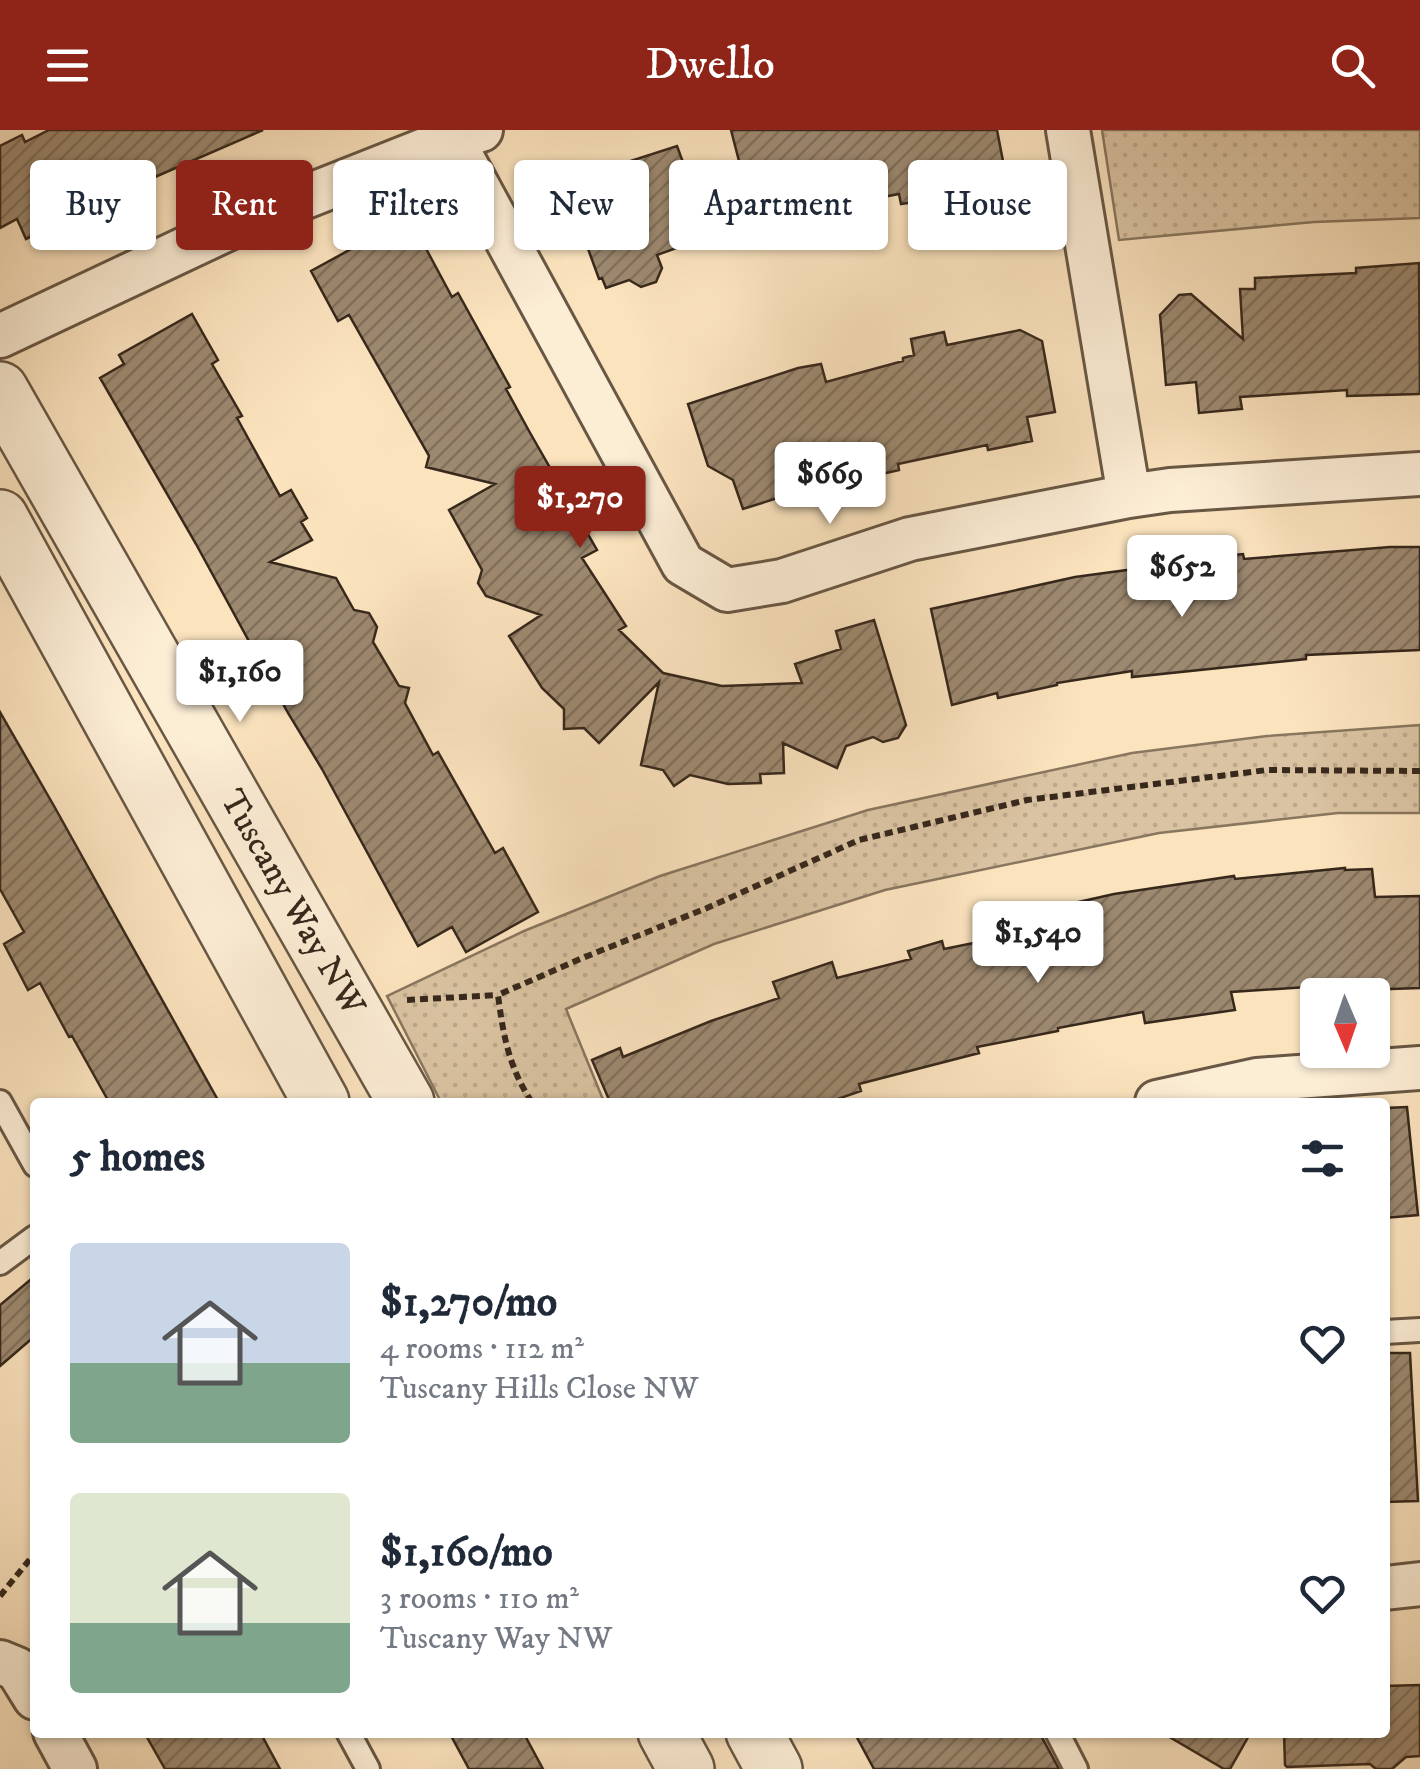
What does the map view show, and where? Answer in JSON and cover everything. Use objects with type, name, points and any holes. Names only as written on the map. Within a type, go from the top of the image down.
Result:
[{"type":"street","points":[[1068,130],[1129,496]]},
{"type":"street","points":[[0,336],[242,222],[467,134],[683,564],[726,590],[782,581],[910,539],[1129,496],[1420,474]]},
{"type":"street","name":"Tuscany Way NW","points":[[0,390],[404,1098]]},
{"type":"street","name":"Tuscany Way NW","points":[[0,518],[320,1098]]},
{"type":"street","points":[[1175,1098],[1257,1080],[1420,1068]]},
{"type":"street","points":[[1390,1587],[1420,1584]]},
{"type":"street","points":[[0,1662],[17,1669],[30,1690]]},
{"type":"street","points":[[58,1738],[76,1769]]},
{"type":"street","points":[[669,1738],[686,1769]]},
{"type":"street","points":[[757,1738],[774,1769]]},
{"type":"lane","points":[[0,1102],[30,1156]]},
{"type":"lane","points":[[0,1263],[30,1240]]},
{"type":"lane","points":[[1390,1332],[1420,1330]]},
{"type":"lane","points":[[351,1738],[368,1769]]},
{"type":"lane","points":[[1060,1738],[1076,1769]]},
{"type":"path","points":[[407,1000],[498,994],[707,908],[858,840],[1028,800],[1267,770],[1420,771]]},
{"type":"path","points":[[498,994],[504,1043],[530,1098]]},
{"type":"path","points":[[0,1596],[30,1559]]},
{"type":"shaded area","points":[[1102,130],[1420,130],[1420,218],[1314,222],[1119,240]]},
{"type":"shaded area","points":[[1420,725],[1420,813],[1338,813],[1159,833],[885,890],[714,944],[566,1009],[602,1098],[439,1098],[387,996],[524,931],[660,876],[868,810],[1132,753],[1267,736]]},
{"type":"building","points":[[49,130],[263,130],[194,160],[176,160],[176,168],[156,177],[156,160],[30,160],[30,237],[26,239],[17,219],[0,228],[0,146],[22,135],[25,142]]},
{"type":"building","points":[[731,130],[997,130],[1003,160],[908,160],[908,203],[901,204],[899,194],[888,196],[888,160],[739,160]]},
{"type":"building","points":[[677,146],[682,160],[669,160],[671,250],[657,255],[662,268],[656,282],[641,287],[629,280],[606,288],[588,250],[649,250],[649,160],[634,160]]},
{"type":"building","points":[[349,250],[427,250],[452,297],[458,293],[510,387],[506,389],[597,550],[582,558],[626,626],[619,630],[663,673],[722,686],[802,683],[795,664],[841,649],[836,631],[874,620],[906,725],[898,738],[883,742],[873,737],[846,746],[837,768],[783,743],[784,773],[760,774],[761,783],[728,784],[690,775],[674,786],[663,770],[641,765],[659,682],[599,743],[584,728],[564,729],[564,709],[542,688],[509,636],[541,615],[486,596],[478,583],[482,570],[449,510],[495,484],[426,467],[429,456],[349,315],[338,321],[311,271]]},
{"type":"building","points":[[1419,263],[1420,394],[1347,396],[1347,390],[1240,397],[1242,409],[1199,413],[1196,382],[1166,385],[1160,315],[1179,295],[1191,294],[1243,339],[1240,289],[1255,289],[1255,278],[1356,273],[1356,268]]},
{"type":"building","points":[[192,314],[218,360],[212,364],[242,416],[237,418],[280,496],[291,490],[307,518],[301,522],[312,540],[270,562],[336,578],[354,610],[369,613],[377,627],[373,642],[399,686],[409,688],[405,703],[433,755],[438,752],[495,853],[503,848],[538,912],[466,952],[452,927],[418,946],[100,378],[124,364],[119,355]]},
{"type":"building","points":[[1020,330],[1042,341],[1055,412],[1027,417],[1032,441],[988,450],[987,445],[898,464],[899,470],[860,479],[858,471],[786,491],[787,495],[743,509],[733,480],[708,466],[688,404],[798,368],[821,364],[826,382],[903,361],[914,355],[911,339],[944,332],[947,345]]},
{"type":"building","points":[[1420,547],[1420,650],[1306,655],[1306,659],[1132,677],[1132,671],[1057,683],[998,698],[997,693],[952,705],[931,609],[1075,577],[1200,558],[1243,554],[1244,559]]},
{"type":"building","points":[[0,712],[217,1098],[107,1098],[40,983],[28,990],[4,944],[24,932],[0,889]]},
{"type":"building","points":[[1372,869],[1375,897],[1420,896],[1420,988],[1390,989],[1390,978],[1300,978],[1300,987],[1231,992],[1235,1010],[1145,1023],[1143,1012],[977,1047],[979,1053],[859,1084],[861,1091],[841,1098],[608,1098],[592,1060],[620,1048],[623,1057],[779,998],[773,982],[832,962],[837,978],[911,959],[908,951],[942,941],[944,949],[1013,935],[1016,929],[1042,925],[1039,911],[1114,894],[1234,876],[1235,879]]},
{"type":"building","points":[[1407,1107],[1418,1215],[1390,1218],[1390,1108]]},
{"type":"building","points":[[30,1280],[30,1340],[0,1366],[0,1305]]},
{"type":"building","points":[[1390,1353],[1410,1353],[1418,1501],[1390,1502]]},
{"type":"building","points":[[1420,1685],[1420,1756],[1406,1757],[1392,1769],[1376,1769],[1370,1764],[1285,1765],[1284,1738],[1390,1738],[1390,1686]]},
{"type":"building","points":[[147,1738],[263,1738],[280,1769],[165,1769]]},
{"type":"building","points":[[452,1738],[526,1738],[543,1769],[469,1769]]},
{"type":"building","points":[[857,1738],[1042,1738],[1059,1769],[874,1769]]},
{"type":"building","points":[[1171,1738],[1248,1738],[1230,1769]]}]
